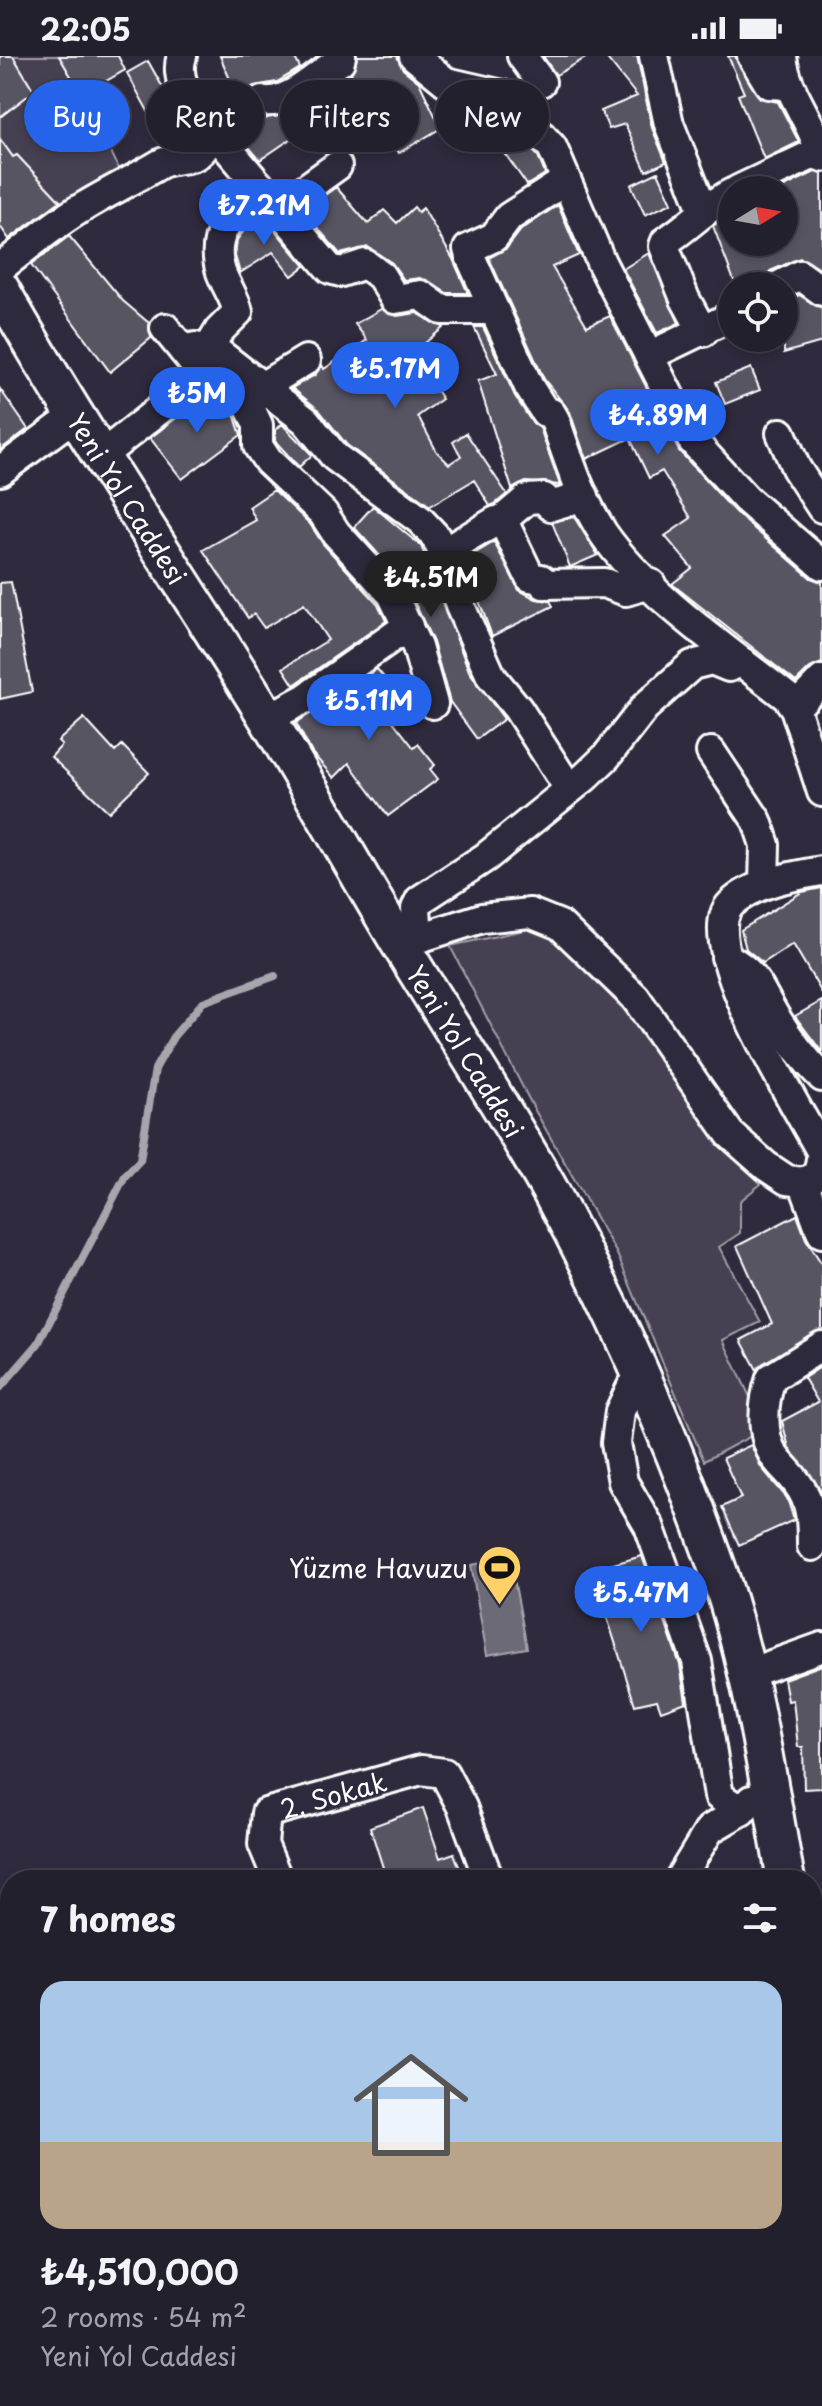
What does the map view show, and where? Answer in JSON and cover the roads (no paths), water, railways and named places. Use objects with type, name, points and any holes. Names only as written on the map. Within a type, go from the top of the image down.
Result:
[{"type":"main road","name":"Yeni Yol Caddesi","points":[[0,288],[101,456],[409,941],[538,1170],[609,1308],[651,1398],[713,1556],[749,1673],[754,1794],[782,1870]]},
{"type":"main road","name":"Yeni Yol Caddesi","points":[[0,321],[61,426],[536,1198],[589,1297],[631,1388],[692,1541],[740,1711],[765,1870]]},
{"type":"street","points":[[182,56],[182,80]]},
{"type":"street","points":[[264,101],[270,102],[295,92],[340,61],[341,56]]},
{"type":"street","points":[[414,56],[446,82],[503,95],[552,147],[565,181],[692,440],[714,468],[822,565]]},
{"type":"street","points":[[522,56],[540,80]]},
{"type":"street","points":[[654,56],[669,124],[704,212]]},
{"type":"street","points":[[752,56],[769,84],[788,85]]},
{"type":"street","points":[[770,176],[821,154],[802,105],[788,85],[782,56]]},
{"type":"street","points":[[0,268],[83,207],[144,177],[163,163],[189,159],[199,152]]},
{"type":"street","points":[[231,152],[336,272],[365,264],[381,276],[395,299],[421,295],[442,310],[493,310]]},
{"type":"street","points":[[279,208],[337,166]]},
{"type":"street","points":[[565,181],[509,217],[494,237],[468,249],[493,310],[529,387],[545,412],[551,413],[555,420],[584,496],[603,532],[651,584],[787,697],[795,708],[822,792]]},
{"type":"street","points":[[101,456],[190,350],[219,331],[238,312],[221,271],[218,236],[231,216],[260,186]]},
{"type":"street","points":[[703,332],[685,299],[664,246],[718,201]]},
{"type":"street","points":[[798,276],[822,291]]},
{"type":"street","points":[[649,356],[718,324]]},
{"type":"street","points":[[190,350],[214,371],[255,398],[306,421],[335,457],[357,477],[420,520],[443,553],[460,606],[491,676],[518,709],[568,787]]},
{"type":"street","points":[[255,398],[306,360]]},
{"type":"street","points":[[255,398],[258,446],[268,461],[323,513],[345,543],[375,573],[408,626],[433,704]]},
{"type":"street","points":[[0,471],[61,426]]},
{"type":"street","points":[[781,433],[796,468],[822,508]]},
{"type":"street","points":[[443,553],[488,524],[500,522],[527,499],[544,498],[551,506],[584,496]]},
{"type":"street","points":[[500,522],[511,535],[530,577],[541,579],[544,584],[604,583],[626,591],[651,584]]},
{"type":"street","points":[[278,713],[306,698],[408,626]]},
{"type":"street","points":[[742,662],[729,667],[712,660],[692,665],[645,707],[606,757],[486,857],[420,900],[409,941],[482,918],[530,913],[560,925],[635,997],[730,1134],[787,1180],[803,1182],[818,1175],[822,1154],[739,1000],[721,937],[723,919],[731,904],[764,884],[822,871]]},
{"type":"street","points":[[795,708],[822,680]]},
{"type":"street","points":[[711,752],[757,821],[765,845],[764,884]]},
{"type":"street","points":[[726,957],[746,968],[758,981],[792,1042],[822,1077]]},
{"type":"street","points":[[803,1182],[822,1233]]},
{"type":"street","points":[[812,1546],[812,1519],[805,1496],[787,1467],[776,1459],[764,1420],[771,1378],[822,1346]]},
{"type":"street","points":[[749,1673],[822,1647]]},
{"type":"street","name":"2. Sokak","points":[[274,1870],[263,1844],[266,1813],[421,1770],[444,1773],[462,1807],[485,1870]]},
{"type":"street","points":[[685,1870],[710,1829],[754,1794]]},
{"type":"waterway","points":[[0,1388],[38,1344],[125,1176],[140,1160],[155,1069],[173,1037],[203,1002],[275,976]]},
{"type":"place","name":"Yüzme Havuzu","points":[[499,1606]]}]
